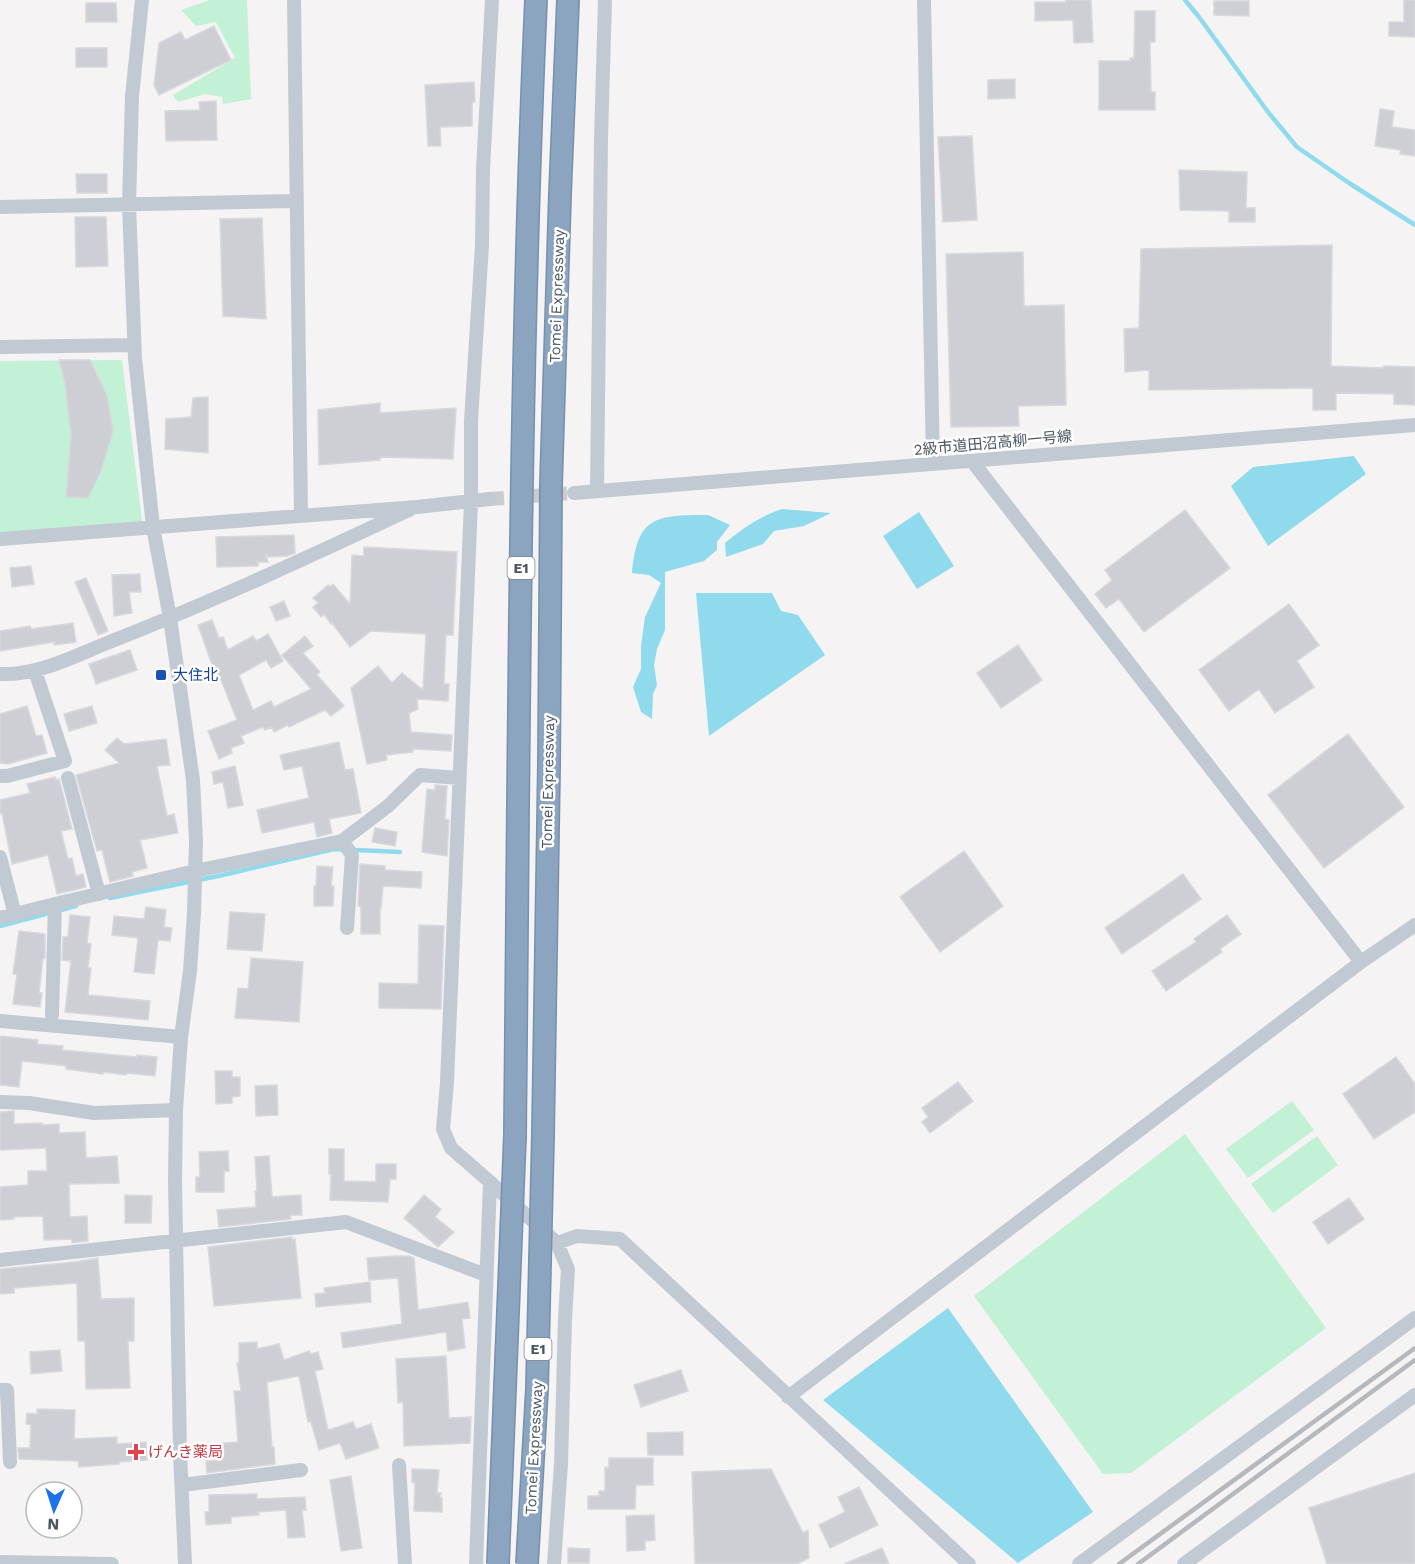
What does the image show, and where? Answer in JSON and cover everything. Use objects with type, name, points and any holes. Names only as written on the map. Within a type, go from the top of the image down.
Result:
[{"type":"highway","name":"Tomei Expressway","points":[[498,1564],[515,1135],[522,484],[531,106],[536,0]]},
{"type":"highway","name":"Tomei Expressway","points":[[527,1564],[537,1389],[549,765],[551,485],[568,0]]},
{"type":"street","points":[[142,0],[132,96],[129,205],[134,345],[153,527],[170,618],[193,780],[196,841],[190,971],[176,1110],[175,1180],[180,1440],[185,1564]]},
{"type":"street","points":[[294,0],[301,515]]},
{"type":"street","points":[[492,0],[483,169],[482,245],[471,421],[471,502],[447,1083],[443,1129],[451,1148],[557,1243],[568,1269],[561,1464],[554,1564]]},
{"type":"street","points":[[597,491],[605,0]]},
{"type":"street","points":[[924,0],[933,464]]},
{"type":"street","points":[[0,207],[297,201]]},
{"type":"street","points":[[0,347],[134,345]]},
{"type":"street","name":"2級市道田沼高柳一号線","points":[[574,493],[1415,424]]},
{"type":"street","points":[[972,461],[1361,962]]},
{"type":"street","points":[[0,539],[417,507],[490,499]]},
{"type":"street","points":[[0,674],[35,671],[170,618],[417,507]]},
{"type":"street","points":[[0,776],[65,761],[35,671]]},
{"type":"street","points":[[0,918],[195,871],[342,841],[388,806],[420,775],[459,778]]},
{"type":"street","points":[[68,777],[99,894]]},
{"type":"street","points":[[342,841],[352,855],[346,928]]},
{"type":"street","points":[[0,857],[15,915]]},
{"type":"street","points":[[52,1015],[55,904]]},
{"type":"street","points":[[788,1397],[1361,962],[1415,925]]},
{"type":"street","points":[[0,1021],[182,1037]]},
{"type":"street","points":[[0,1102],[29,1103],[94,1113],[176,1110]]},
{"type":"street","points":[[476,1564],[490,1182]]},
{"type":"street","points":[[0,1260],[346,1222],[486,1275]]},
{"type":"street","points":[[557,1243],[577,1236],[620,1239],[969,1564]]},
{"type":"street","points":[[1079,1564],[1415,1318]]},
{"type":"street","points":[[0,1390],[7,1390],[10,1462]]},
{"type":"street","points":[[1184,1564],[1415,1395]]},
{"type":"street","points":[[399,1466],[405,1564]]},
{"type":"street","points":[[182,1485],[301,1470]]},
{"type":"street","points":[[0,1562],[112,1564]]},
{"type":"green space","points":[[210,0],[247,0],[251,99],[223,104],[222,97],[205,94],[178,102],[173,95],[235,58],[216,22],[196,26],[181,10]]},
{"type":"green space","points":[[122,360],[143,528],[0,536],[0,361]]},
{"type":"green space","points":[[1292,1101],[1314,1130],[1248,1178],[1226,1149]]},
{"type":"green space","points":[[1185,1134],[1326,1328],[1131,1473],[1103,1474],[974,1296]]},
{"type":"green space","points":[[1317,1136],[1338,1165],[1273,1213],[1251,1184]]},
{"type":"water","points":[[1354,456],[1366,474],[1268,546],[1231,486],[1253,467]]},
{"type":"water","points":[[782,509],[831,513],[804,526],[774,531],[763,544],[726,557],[725,543],[752,523]]},
{"type":"water","points":[[919,512],[954,566],[917,589],[883,536]]},
{"type":"water","points":[[708,515],[730,525],[717,542],[717,550],[704,561],[665,572],[665,630],[657,649],[654,665],[657,685],[653,694],[652,719],[641,712],[633,687],[641,669],[641,645],[645,617],[661,583],[649,575],[632,573],[635,554],[639,540],[652,523],[662,518],[675,516]]},
{"type":"water","points":[[696,593],[772,593],[781,611],[798,615],[825,655],[709,736]]},
{"type":"water","points":[[948,1308],[1093,1512],[1018,1563],[823,1400]]},
{"type":"building","points":[[1066,0],[1091,0],[1093,42],[1074,43],[1073,20],[1035,21],[1035,2],[1066,2]]},
{"type":"building","points":[[1404,0],[1415,0],[1415,37],[1389,36],[1389,22],[1404,22]]},
{"type":"building","points":[[1214,1],[1249,1],[1249,16],[1214,15]]},
{"type":"building","points":[[86,3],[116,3],[117,22],[86,22]]},
{"type":"building","points":[[1135,11],[1155,11],[1155,42],[1150,42],[1151,92],[1155,92],[1155,110],[1099,110],[1099,61],[1130,61],[1130,58],[1134,58]]},
{"type":"building","points":[[214,26],[231,60],[159,95],[154,85],[159,43],[181,32],[185,40]]},
{"type":"building","points":[[76,48],[107,48],[107,67],[76,67]]},
{"type":"building","points":[[1015,79],[1015,98],[988,99],[988,80]]},
{"type":"building","points":[[474,82],[475,102],[472,103],[472,126],[440,127],[441,146],[428,146],[425,85]]},
{"type":"building","points":[[216,101],[217,140],[166,141],[165,111],[200,110],[199,102]]},
{"type":"building","points":[[1380,109],[1394,111],[1392,127],[1415,130],[1415,156],[1400,154],[1401,150],[1375,146]]},
{"type":"building","points":[[972,136],[977,220],[943,222],[938,137]]},
{"type":"building","points":[[1179,170],[1247,172],[1246,208],[1255,208],[1255,222],[1229,222],[1229,211],[1180,210]]},
{"type":"building","points":[[76,174],[107,174],[107,193],[77,193]]},
{"type":"building","points":[[75,217],[106,217],[108,266],[76,267]]},
{"type":"building","points":[[262,218],[266,319],[223,316],[220,219]]},
{"type":"building","points":[[1332,245],[1331,366],[1415,367],[1415,405],[1394,404],[1394,394],[1336,393],[1336,410],[1313,410],[1313,388],[1149,390],[1149,370],[1125,372],[1124,329],[1139,328],[1141,249]]},
{"type":"building","points":[[1023,252],[1024,306],[1064,305],[1066,405],[1018,406],[1019,426],[951,427],[946,254]]},
{"type":"building","points":[[59,360],[90,360],[107,395],[113,431],[101,471],[88,498],[66,497],[71,436],[65,384]]},
{"type":"building","points":[[208,397],[208,453],[165,449],[166,419],[191,417],[193,398]]},
{"type":"building","points":[[380,403],[380,413],[456,408],[453,459],[380,457],[380,460],[319,465],[318,410]]},
{"type":"building","points":[[1185,510],[1230,568],[1144,632],[1119,599],[1106,608],[1095,594],[1112,580],[1105,570]]},
{"type":"building","points":[[294,535],[295,553],[268,557],[265,554],[268,562],[258,562],[258,566],[217,567],[216,537]]},
{"type":"building","points":[[364,547],[457,552],[453,635],[446,635],[444,684],[449,684],[448,701],[417,699],[418,709],[409,713],[411,732],[452,735],[451,751],[413,749],[413,752],[386,755],[387,760],[367,764],[351,688],[378,666],[392,683],[402,673],[423,690],[426,634],[371,631],[350,647],[324,614],[321,617],[313,607],[318,603],[313,598],[328,585],[330,587],[333,584],[350,604],[352,555],[364,556]]},
{"type":"building","points":[[31,566],[34,584],[12,587],[10,568]]},
{"type":"building","points":[[140,574],[141,592],[129,592],[132,613],[114,616],[112,575]]},
{"type":"building","points":[[86,578],[108,631],[98,635],[75,582]]},
{"type":"building","points":[[284,601],[290,616],[276,621],[270,607]]},
{"type":"building","points":[[1289,604],[1319,645],[1297,661],[1314,687],[1275,713],[1259,689],[1229,711],[1199,670]]},
{"type":"building","points":[[212,620],[219,638],[223,637],[228,650],[253,636],[256,641],[268,634],[283,661],[271,668],[266,660],[239,675],[253,710],[271,701],[274,707],[311,689],[282,655],[305,636],[313,646],[303,653],[320,672],[317,675],[344,706],[331,716],[325,710],[274,732],[272,727],[265,730],[263,727],[241,736],[244,743],[231,748],[232,753],[219,759],[208,731],[237,720],[219,675],[216,676],[198,625]]},
{"type":"building","points":[[73,623],[76,642],[54,645],[54,642],[0,651],[0,631]]},
{"type":"building","points":[[1018,645],[1042,680],[1001,708],[977,673]]},
{"type":"building","points":[[130,650],[137,670],[96,684],[89,664]]},
{"type":"building","points":[[27,706],[36,736],[42,735],[47,753],[8,764],[0,763],[0,714]]},
{"type":"building","points":[[92,706],[97,723],[69,731],[64,714]]},
{"type":"building","points":[[1348,734],[1404,807],[1324,868],[1268,795]]},
{"type":"building","points":[[117,738],[124,744],[166,739],[170,765],[157,766],[167,816],[174,814],[178,833],[140,840],[147,868],[132,872],[133,876],[110,882],[102,850],[97,851],[76,775],[119,763],[105,750]]},
{"type":"building","points":[[339,742],[345,770],[353,769],[361,813],[329,819],[332,833],[317,837],[314,822],[262,833],[257,810],[309,798],[302,766],[284,770],[280,755]]},
{"type":"building","points":[[235,766],[243,805],[228,808],[223,782],[214,784],[212,772]]},
{"type":"building","points":[[55,777],[56,780],[59,779],[72,829],[61,831],[68,859],[72,858],[76,876],[83,874],[86,887],[57,894],[48,855],[12,864],[2,813],[0,814],[0,800],[30,793],[27,784]]},
{"type":"building","points":[[435,785],[447,786],[445,819],[449,820],[447,856],[422,852],[427,789],[435,790]]},
{"type":"building","points":[[375,828],[397,832],[395,846],[372,842]]},
{"type":"building","points":[[964,851],[1003,906],[940,952],[900,897]]},
{"type":"building","points":[[360,864],[385,866],[385,870],[422,872],[421,888],[383,886],[380,934],[361,934],[361,906],[358,906]]},
{"type":"building","points":[[317,866],[333,867],[331,886],[334,886],[333,906],[314,906]]},
{"type":"building","points":[[1183,874],[1201,899],[1122,954],[1105,928]]},
{"type":"building","points":[[146,907],[166,910],[164,927],[172,928],[170,941],[158,940],[154,974],[134,972],[138,938],[112,935],[114,916],[144,919]]},
{"type":"building","points":[[230,912],[265,914],[262,951],[227,949]]},
{"type":"building","points":[[70,915],[90,917],[87,943],[91,944],[88,995],[150,1001],[148,1020],[65,1012],[71,961],[62,960],[63,937],[68,937]]},
{"type":"building","points":[[1227,915],[1241,934],[1220,949],[1222,952],[1166,991],[1152,971],[1196,942],[1194,939]]},
{"type":"building","points":[[419,925],[444,926],[441,1009],[379,1008],[379,983],[418,984]]},
{"type":"building","points":[[19,931],[45,934],[45,958],[43,958],[39,993],[42,993],[40,1007],[13,1004],[17,974],[13,974]]},
{"type":"building","points":[[251,958],[303,962],[299,1022],[235,1018],[238,988],[248,989]]},
{"type":"building","points":[[0,1036],[38,1040],[37,1044],[63,1046],[62,1050],[157,1057],[155,1076],[103,1072],[103,1074],[66,1069],[66,1066],[22,1061],[19,1087],[0,1085]]},
{"type":"building","points":[[1396,1057],[1415,1084],[1415,1112],[1374,1139],[1343,1094]]},
{"type":"building","points":[[215,1071],[232,1071],[232,1077],[240,1077],[240,1096],[232,1097],[232,1103],[216,1104]]},
{"type":"building","points":[[958,1082],[973,1101],[930,1133],[922,1122],[928,1117],[922,1108]]},
{"type":"building","points":[[277,1085],[278,1115],[256,1116],[255,1086]]},
{"type":"building","points":[[14,1111],[14,1124],[59,1124],[59,1133],[85,1132],[86,1158],[117,1156],[119,1183],[69,1184],[70,1217],[87,1216],[88,1241],[72,1243],[72,1239],[44,1240],[43,1216],[0,1220],[0,1187],[28,1185],[28,1171],[47,1171],[46,1148],[0,1150],[0,1112]]},
{"type":"building","points":[[329,1149],[344,1149],[344,1181],[376,1182],[376,1164],[396,1164],[396,1179],[390,1179],[388,1202],[330,1200]]},
{"type":"building","points":[[228,1151],[229,1171],[224,1171],[224,1192],[196,1192],[196,1177],[200,1177],[199,1152]]},
{"type":"building","points":[[269,1156],[272,1197],[301,1195],[302,1215],[290,1215],[291,1219],[219,1227],[217,1210],[256,1207],[255,1157]]},
{"type":"building","points":[[125,1195],[152,1196],[151,1223],[125,1223]]},
{"type":"building","points":[[424,1195],[441,1209],[435,1217],[454,1232],[438,1247],[404,1218]]},
{"type":"building","points":[[1349,1198],[1364,1219],[1328,1244],[1313,1222]]},
{"type":"building","points":[[292,1237],[292,1240],[295,1239],[301,1298],[214,1306],[208,1247]]},
{"type":"building","points":[[396,1256],[414,1258],[418,1310],[468,1302],[470,1318],[462,1319],[465,1348],[448,1351],[446,1332],[343,1348],[341,1333],[402,1324],[398,1278],[369,1280],[367,1258]]},
{"type":"building","points":[[98,1258],[101,1299],[134,1298],[134,1341],[128,1341],[130,1388],[86,1389],[85,1341],[78,1341],[77,1283],[14,1288],[14,1293],[0,1294],[0,1269]]},
{"type":"building","points":[[370,1282],[371,1302],[316,1307],[315,1294],[325,1293],[324,1288]]},
{"type":"building","points":[[257,1342],[257,1349],[279,1344],[284,1360],[309,1351],[311,1354],[318,1352],[323,1369],[315,1371],[328,1430],[353,1422],[356,1429],[371,1424],[379,1448],[346,1459],[340,1443],[319,1450],[311,1422],[308,1422],[299,1376],[267,1382],[275,1464],[207,1473],[206,1461],[215,1460],[214,1444],[238,1442],[234,1391],[241,1391],[237,1363],[239,1363],[239,1343]]},
{"type":"building","points":[[60,1350],[62,1371],[31,1374],[30,1352]]},
{"type":"building","points":[[446,1356],[449,1418],[471,1417],[470,1443],[404,1446],[403,1402],[398,1403],[396,1359]]},
{"type":"building","points":[[681,1370],[688,1391],[641,1407],[634,1385]]},
{"type":"building","points":[[37,1409],[75,1410],[74,1439],[117,1437],[117,1444],[146,1442],[147,1460],[79,1467],[78,1461],[19,1459],[18,1448],[30,1448],[31,1425],[26,1424],[27,1413],[37,1414]]},
{"type":"building","points":[[683,1432],[683,1455],[648,1455],[647,1433]]},
{"type":"building","points":[[609,1458],[653,1458],[653,1485],[636,1485],[635,1509],[588,1509],[588,1496],[599,1496],[599,1491],[605,1491],[605,1467],[609,1468]]},
{"type":"building","points":[[412,1469],[439,1470],[437,1493],[441,1493],[442,1512],[414,1511],[415,1483],[412,1482]]},
{"type":"building","points":[[771,1469],[803,1533],[808,1530],[809,1558],[797,1564],[695,1564],[692,1472]]},
{"type":"building","points":[[1415,1473],[1415,1564],[1327,1564],[1309,1508]]},
{"type":"building","points":[[351,1476],[362,1548],[341,1551],[330,1480]]},
{"type":"building","points":[[859,1487],[878,1525],[830,1548],[819,1525],[845,1512],[838,1497]]},
{"type":"building","points":[[257,1494],[257,1499],[305,1497],[306,1510],[302,1510],[305,1537],[288,1538],[286,1510],[231,1517],[231,1523],[206,1525],[205,1512],[209,1512],[209,1495]]},
{"type":"building","points":[[654,1515],[655,1540],[645,1541],[645,1550],[627,1551],[626,1516]]},
{"type":"building","points":[[568,1548],[590,1549],[589,1563],[568,1563]]},
{"type":"building","points":[[882,1548],[889,1564],[844,1564]]},
{"type":"waterway","points":[[1185,0],[1268,112],[1297,147],[1415,225]]},
{"type":"waterway","points":[[110,898],[334,849],[400,852]]},
{"type":"waterway","points":[[0,926],[76,906]]},
{"type":"tunnel","points":[[490,499],[574,493]]},
{"type":"railway","points":[[1119,1564],[1415,1348]]},
{"type":"railway","points":[[1138,1564],[1415,1360]]},
{"type":"place","name":"大住北","points":[[161,675]]},
{"type":"place","name":"げんき薬局","points":[[136,1452]]}]
